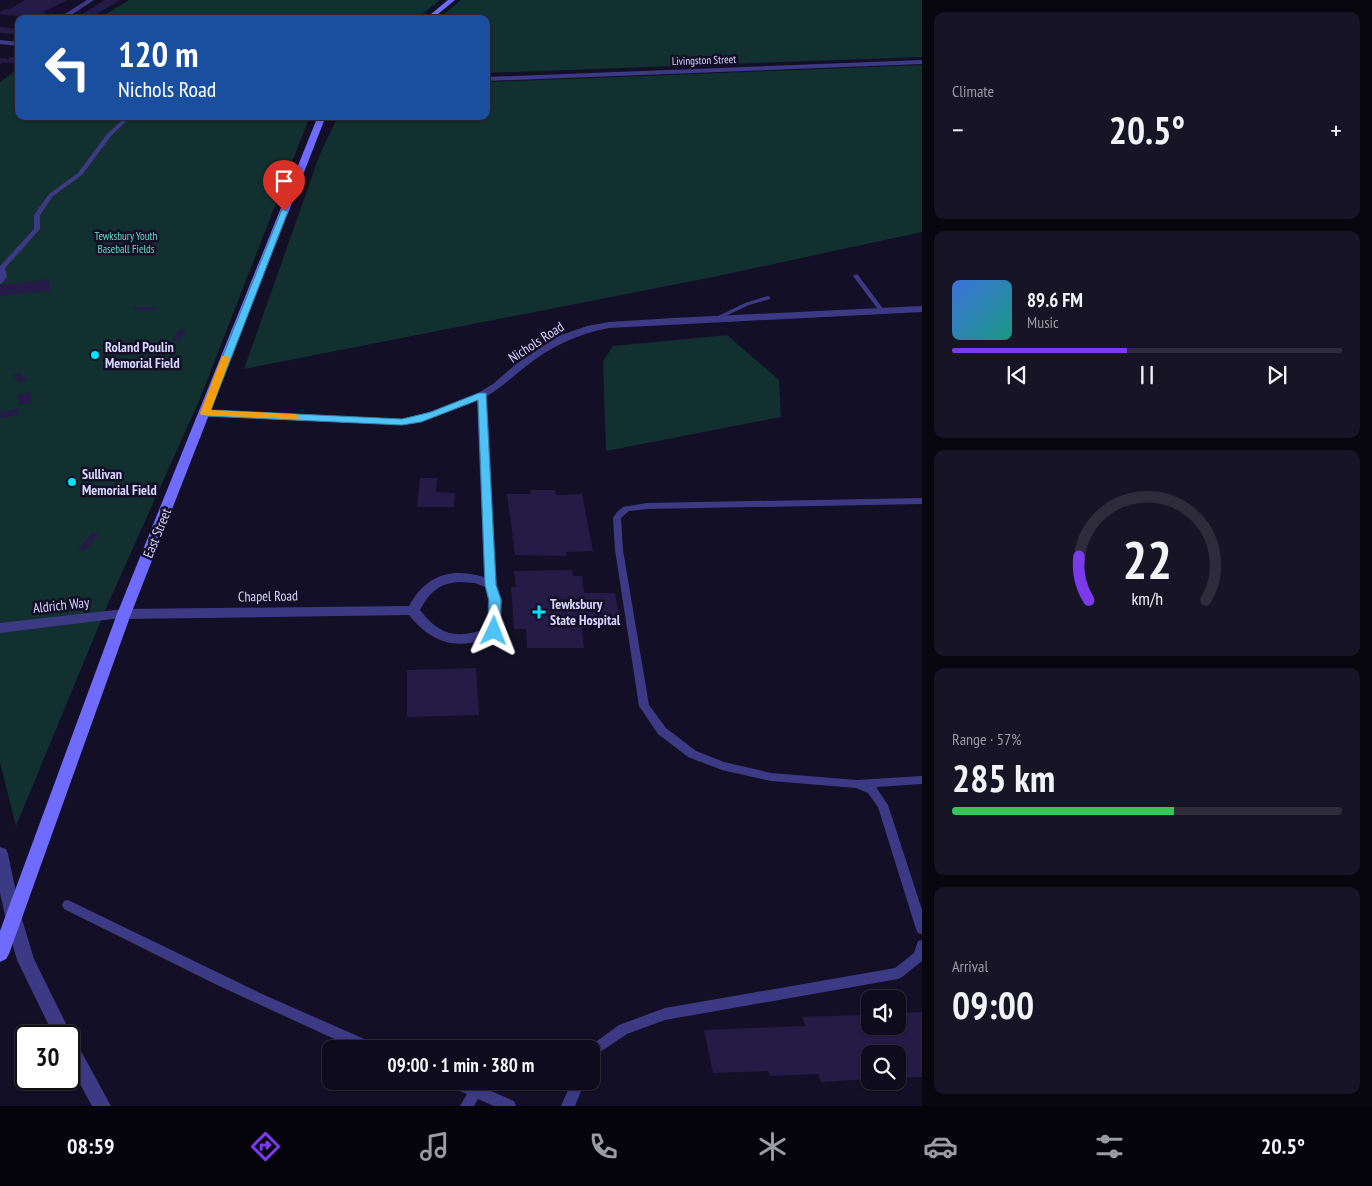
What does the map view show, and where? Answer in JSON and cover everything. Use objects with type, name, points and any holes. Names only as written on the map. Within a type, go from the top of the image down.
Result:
[{"type":"main road","points":[[433,15],[452,0]]},
{"type":"main road","name":"East Street","points":[[0,954],[124,614],[320,120]]},
{"type":"street","points":[[67,15],[91,0]]},
{"type":"street","points":[[0,42],[15,44]]},
{"type":"street","name":"Livingston Street","points":[[490,78],[922,62]]},
{"type":"street","name":"Nichols Road","points":[[205,413],[402,422],[418,420],[482,395],[497,386],[521,365],[562,338],[574,333],[609,325],[922,309]]},
{"type":"street","points":[[482,395],[491,585],[495,600],[494,631],[479,638],[456,640],[438,636],[422,623],[413,610],[430,587],[445,580],[458,577],[479,578],[491,585]]},
{"type":"street","name":"Chapel Road","points":[[124,614],[413,610]]},
{"type":"street","name":"Aldrich Way","points":[[0,628],[124,614]]},
{"type":"street","points":[[0,856],[13,916],[26,960],[58,1025]]},
{"type":"street","points":[[80,1066],[102,1106]]},
{"type":"lane","points":[[0,282],[4,277],[2,268],[37,229],[37,215],[51,195],[80,174],[109,135],[126,120]]},
{"type":"lane","points":[[856,276],[882,311]]},
{"type":"lane","points":[[717,318],[747,304],[768,298]]},
{"type":"lane","points":[[922,501],[629,507],[623,510],[617,518],[619,550],[644,706],[662,731],[692,754],[722,766],[772,777],[857,784],[922,780]]},
{"type":"lane","points":[[857,784],[872,790],[883,806],[922,929]]},
{"type":"lane","points":[[68,905],[227,984],[351,1040]]},
{"type":"lane","points":[[600,1045],[622,1028],[665,1014],[898,974],[919,956],[922,945]]},
{"type":"lane","points":[[568,1106],[574,1090]]},
{"type":"lane","points":[[468,1106],[476,1091],[509,1106]]},
{"type":"green space","points":[[129,0],[440,0],[421,15],[105,15]]},
{"type":"green space","points":[[461,0],[922,0],[922,57],[490,73],[490,15],[443,15]]},
{"type":"green space","points":[[922,65],[922,232],[713,277],[244,369],[320,154],[336,120],[490,120],[490,82]]},
{"type":"green space","name":"Tewksbury Youth Baseball Fields","points":[[15,71],[15,120],[308,120],[199,401],[107,606],[16,826],[0,762],[0,82]]},
{"type":"green space","points":[[727,335],[779,380],[781,417],[606,451],[603,361],[613,346]]},
{"type":"building","points":[[25,0],[67,0],[43,12],[46,13],[42,15],[0,14],[0,12],[6,9],[10,9]]},
{"type":"building","points":[[105,0],[120,0],[96,15],[81,15]]},
{"type":"building","points":[[0,27],[15,29],[15,33],[13,34],[0,33]]},
{"type":"building","points":[[15,57],[15,64],[2,62],[0,64],[0,58],[8,59]]},
{"type":"building","points":[[50,279],[49,291],[0,296],[0,285]]},
{"type":"building","points":[[134,307],[156,307],[156,310],[133,310]]},
{"type":"building","points":[[179,329],[186,330],[179,341],[173,341]]},
{"type":"building","points":[[19,373],[27,380],[20,382],[12,375]]},
{"type":"building","points":[[31,392],[32,403],[17,405],[17,395]]},
{"type":"building","points":[[18,408],[19,415],[1,418],[0,412]]},
{"type":"building","points":[[420,478],[437,478],[436,492],[455,493],[454,507],[417,507]]},
{"type":"building","points":[[530,490],[555,490],[556,495],[582,494],[593,551],[566,552],[567,556],[515,555],[507,494],[531,494]]},
{"type":"building","points":[[92,533],[99,535],[84,551],[78,549]]},
{"type":"building","points":[[572,570],[573,576],[582,576],[584,593],[615,593],[620,625],[589,625],[589,628],[582,628],[584,648],[527,648],[526,629],[514,629],[511,587],[516,587],[514,571]]},
{"type":"building","points":[[476,668],[479,715],[407,717],[407,670]]},
{"type":"building","points":[[859,1009],[861,1009],[861,1035],[906,1035],[906,1013],[922,1012],[922,1077],[906,1078],[906,1045],[861,1045],[861,1080],[821,1082],[818,1074],[770,1076],[768,1071],[713,1073],[704,1030],[805,1026],[803,1017],[860,1015]]},
{"type":"slow traffic","points":[[226,358],[205,413],[294,417]]},
{"type":"place","name":"Roland Poulin Memorial Field","points":[[95,355]]},
{"type":"place","name":"Sullivan Memorial Field","points":[[72,482]]},
{"type":"place","name":"Tewksbury State Hospital","points":[[539,612]]},
{"type":"route","points":[[284,211],[205,413],[402,422],[418,420],[482,395],[491,585],[495,600],[494,631]]}]
